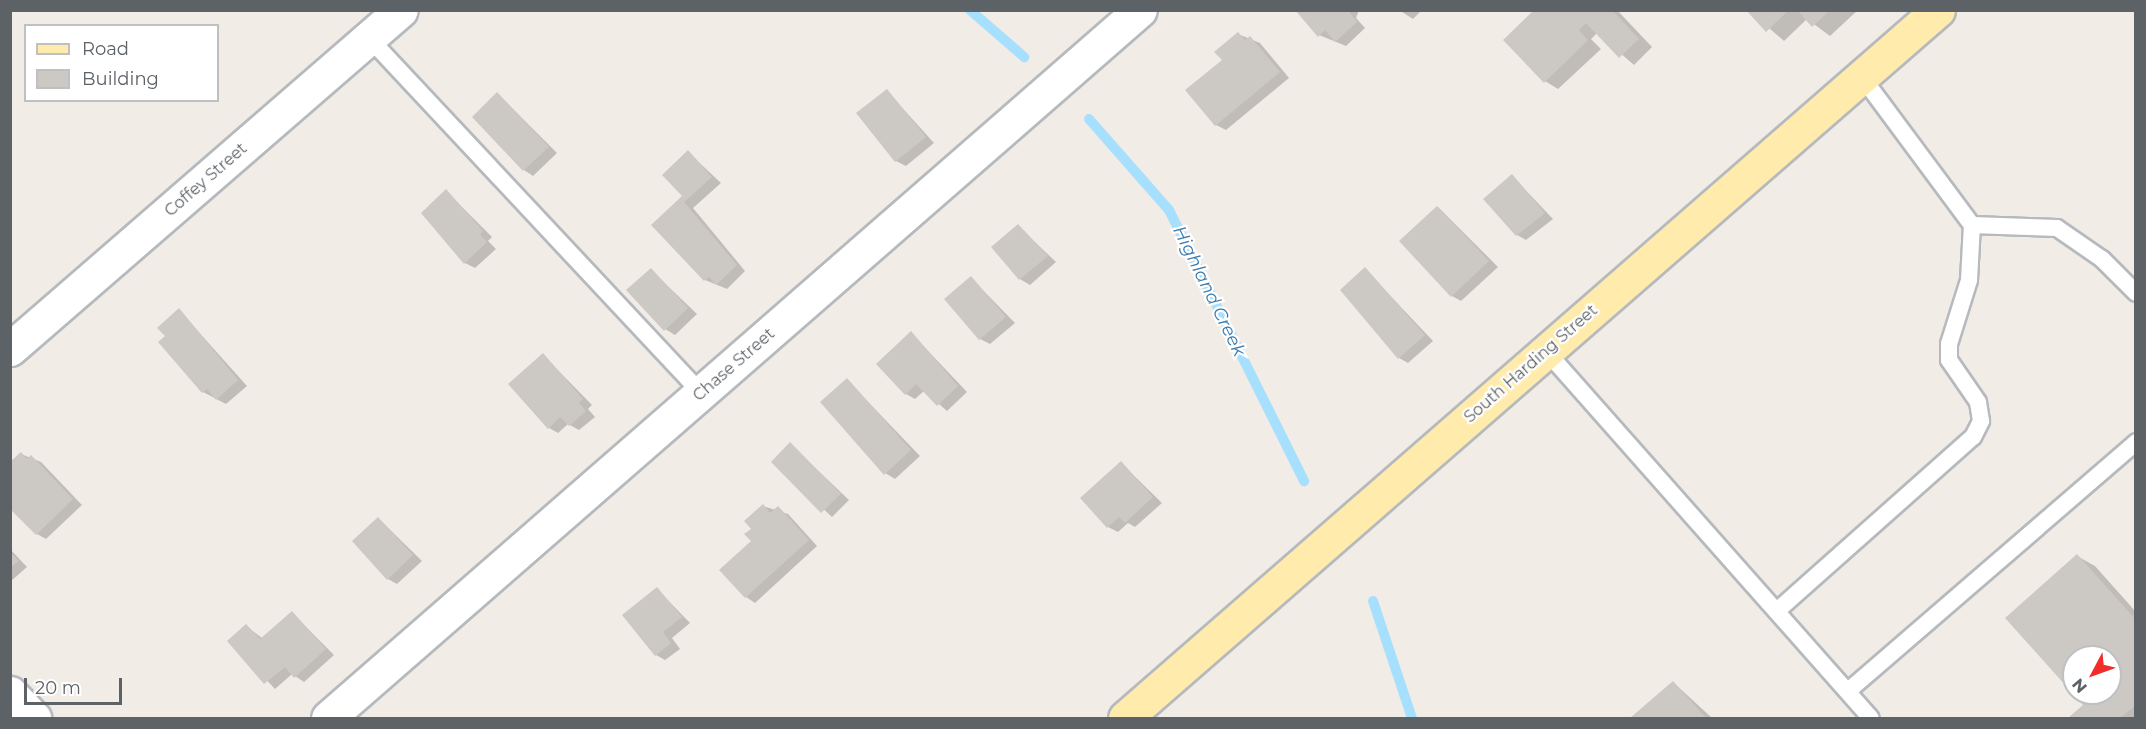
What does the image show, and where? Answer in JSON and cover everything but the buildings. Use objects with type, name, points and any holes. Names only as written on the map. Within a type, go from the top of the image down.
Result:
[{"type":"main road","name":"South Harding Street","points":[[1125,718],[1938,10]]},
{"type":"street","name":"Coffey Street","points":[[10,348],[401,10]]},
{"type":"street","name":"Chase Street","points":[[328,718],[1140,10]]},
{"type":"street","points":[[10,693],[34,718]]},
{"type":"lane","points":[[369,38],[701,393]]},
{"type":"lane","points":[[1779,609],[1977,429],[1978,402],[1949,360],[1969,280],[1972,225],[1862,77]]},
{"type":"lane","points":[[1972,225],[2057,228],[2102,258],[2136,293]]},
{"type":"lane","points":[[1546,351],[1779,609],[1870,718]]},
{"type":"lane","points":[[1848,691],[2136,442]]},
{"type":"waterway","name":"Highland Creek","points":[[970,10],[1024,57]]},
{"type":"waterway","name":"Highland Creek","points":[[1089,119],[1169,210],[1304,481]]},
{"type":"waterway","name":"Highland Creek","points":[[1373,601],[1412,718]]}]
